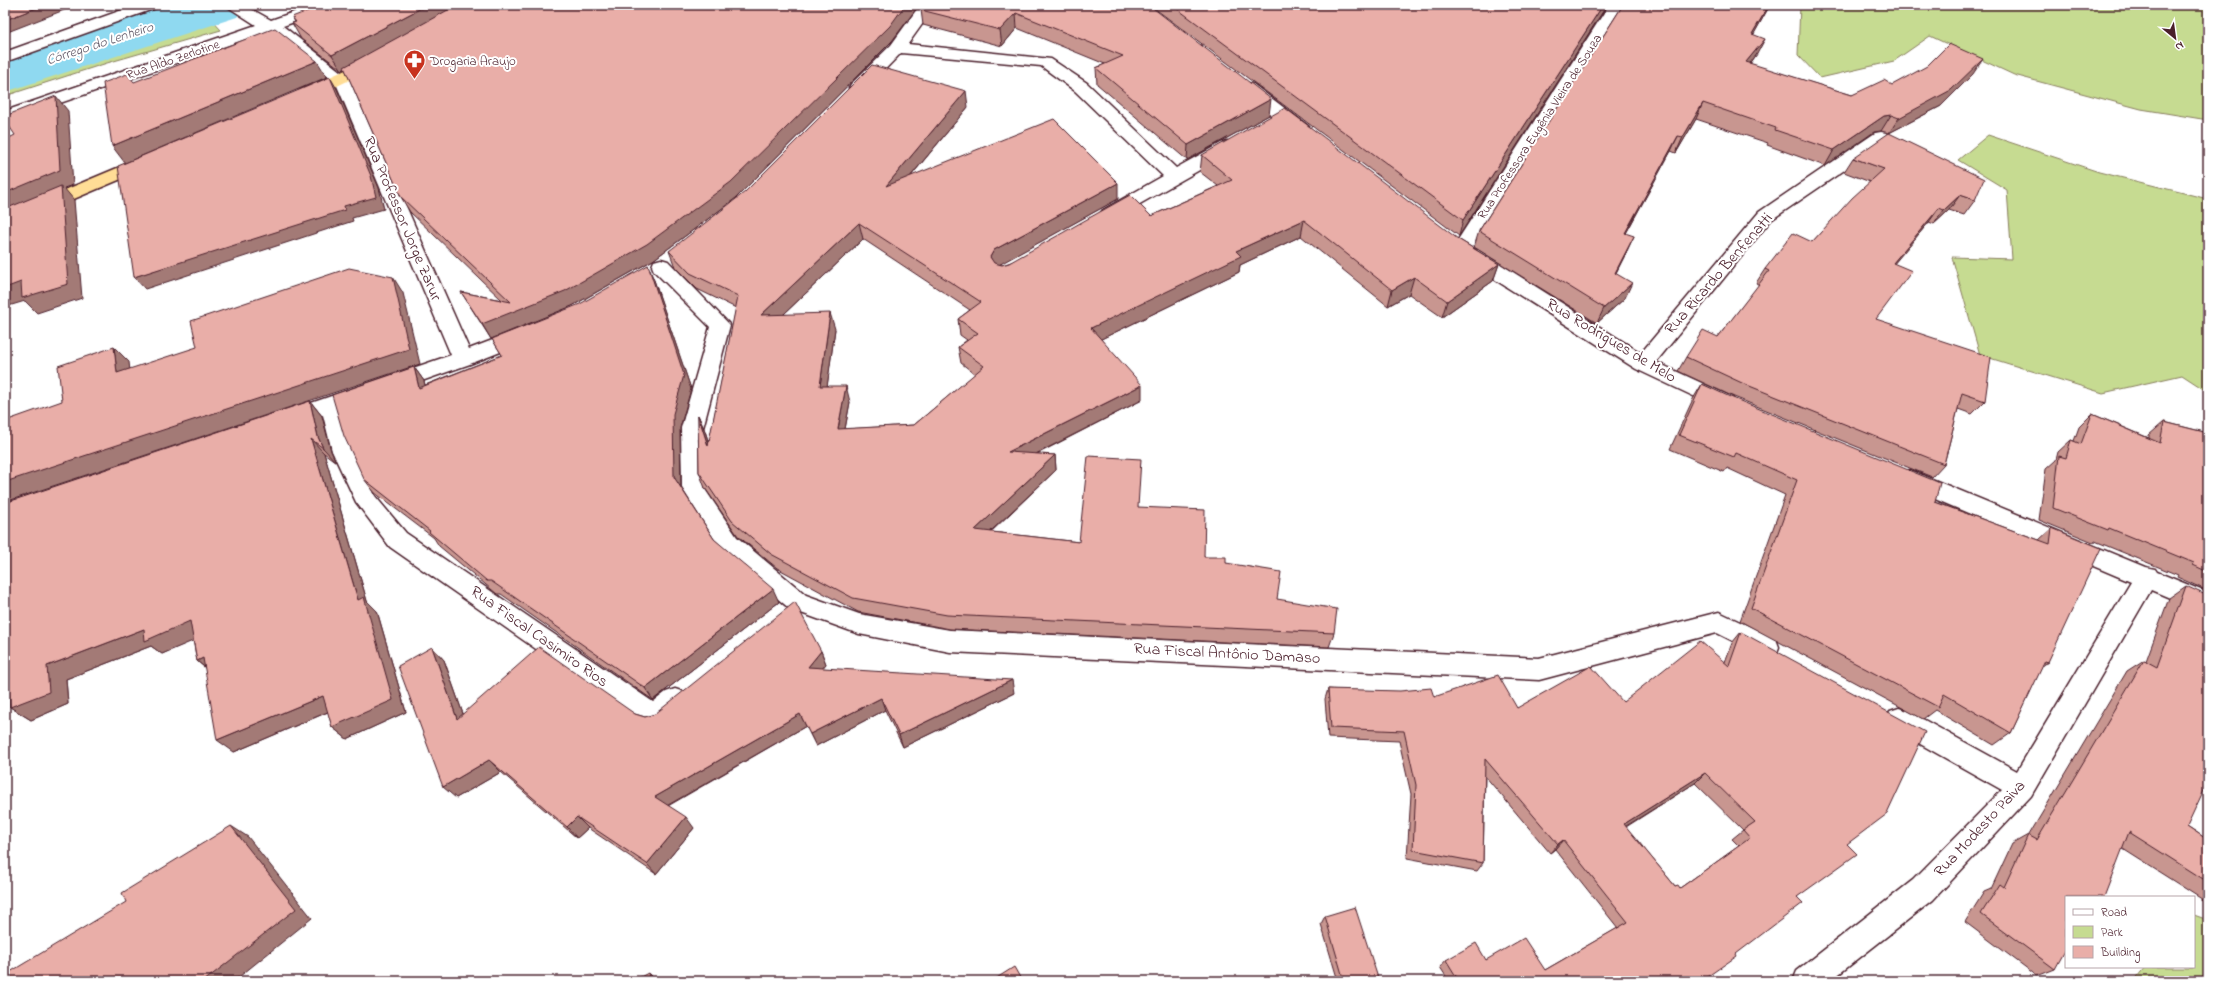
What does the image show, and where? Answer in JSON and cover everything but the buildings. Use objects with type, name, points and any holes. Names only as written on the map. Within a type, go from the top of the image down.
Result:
[{"type":"highway","points":[[290,100],[342,79],[390,54]]},
{"type":"highway","points":[[5,222],[159,156]]},
{"type":"street","points":[[5,57],[152,5]]},
{"type":"street","points":[[233,5],[255,19],[273,26],[342,79]]},
{"type":"street","name":"Rua Aldo Zerlotine","points":[[5,117],[273,26],[329,5]]},
{"type":"street","points":[[842,103],[897,48],[928,5]]},
{"type":"street","name":"Rua Professora Eugênia Vieira de Souza","points":[[1455,244],[1617,5]]},
{"type":"street","points":[[897,48],[1045,62],[1081,87],[1175,177]]},
{"type":"street","name":"Rua Professor Jorge Zarur","points":[[342,79],[463,359]]},
{"type":"street","points":[[1234,79],[1276,120],[1315,140]]},
{"type":"street","name":"Rua Ricardo Benfenatti","points":[[1643,364],[1765,216],[1881,137]]},
{"type":"street","points":[[1092,223],[1242,139]]},
{"type":"street","name":"Rua Rodrigues de Melo","points":[[1455,244],[1643,364],[1741,410]]},
{"type":"street","name":"Rua Fiscal Antônio Damaso","points":[[660,265],[720,325],[692,428],[693,490],[729,544],[798,602],[859,624],[950,641],[1539,669],[1719,622],[1788,658]]},
{"type":"street","points":[[270,425],[463,359],[544,327]]},
{"type":"street","name":"Rua Fiscal Casimiro Rios","points":[[331,405],[343,452],[367,502],[398,540],[654,717],[690,688]]},
{"type":"street","points":[[1896,474],[2147,576],[2208,604]]},
{"type":"street","name":"Rua Modesto Paiva","points":[[1808,981],[1923,890],[2022,787],[2147,576]]},
{"type":"street","points":[[780,616],[798,602]]},
{"type":"street","points":[[1877,708],[2022,787]]},
{"type":"green space","points":[[159,5],[198,5],[221,30],[107,63],[5,96],[5,55]]},
{"type":"green space","points":[[1800,5],[2208,5],[2208,120],[2141,109],[2014,75],[1930,36],[1894,61],[1820,78],[1798,55]]},
{"type":"green space","points":[[1988,135],[2099,172],[2208,199],[2208,392],[2182,375],[2103,393],[1980,355],[1952,257],[2012,259],[2007,190],[1958,160]]},
{"type":"green space","points":[[2195,915],[2208,920],[2208,981],[2133,981],[2143,968],[2195,968]]},
{"type":"waterway","name":"Córrego do Lenheiro","points":[[5,75],[218,5]]},
{"type":"place","name":"Drogaria Araujo","points":[[414,80]]}]
